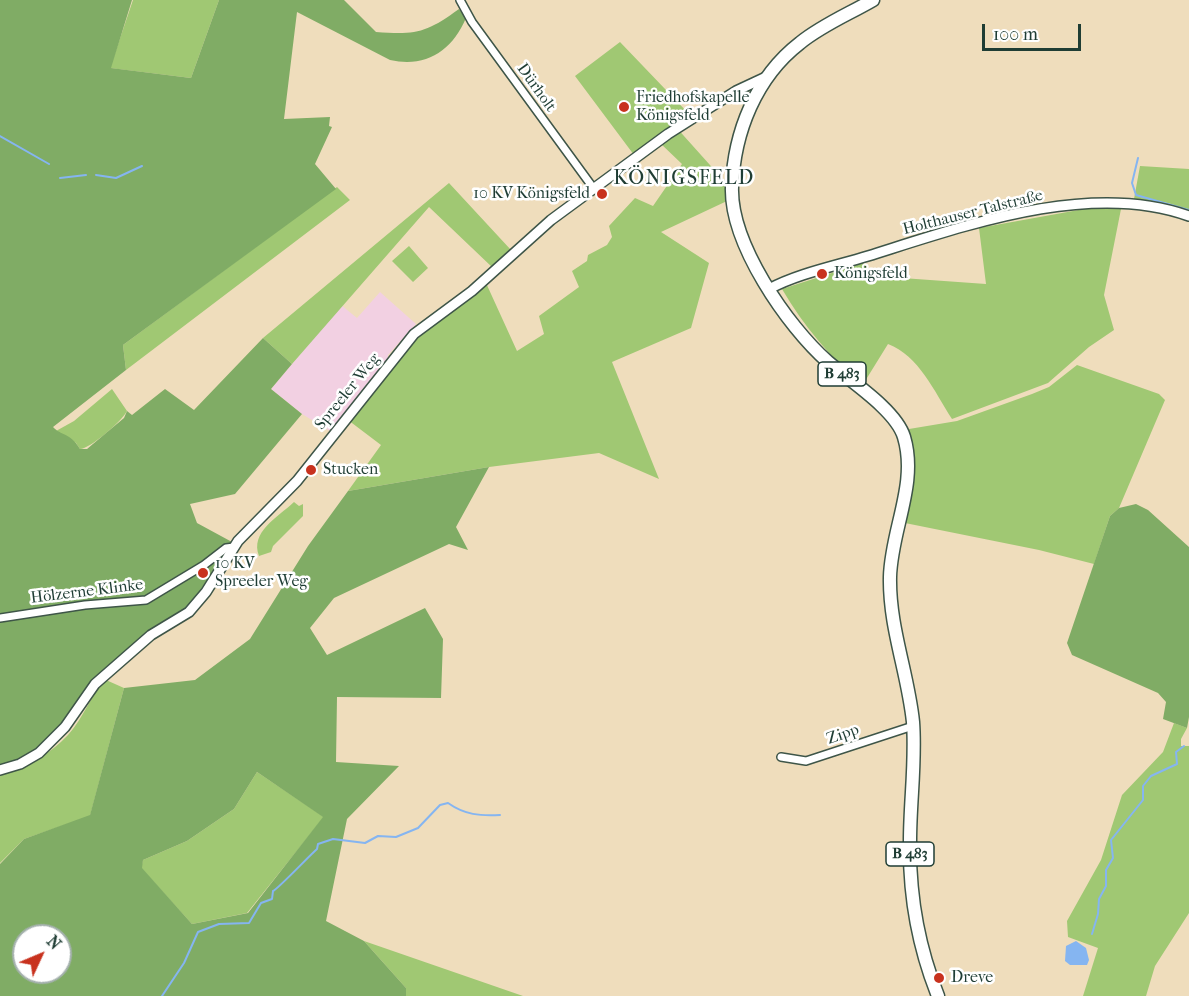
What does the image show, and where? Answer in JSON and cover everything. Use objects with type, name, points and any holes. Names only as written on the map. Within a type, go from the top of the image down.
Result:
[{"type":"main road","name":"B 483","points":[[873,0],[801,41],[766,77],[745,120],[736,151],[732,186],[740,232],[769,289],[801,336],[888,413],[904,437],[907,460],[906,493],[890,572],[892,614],[909,690],[913,726],[911,891],[921,949],[938,996]]},
{"type":"street","name":"Dürholt","points":[[460,0],[479,31],[594,189]]},
{"type":"street","name":"Spreeler Weg","points":[[0,770],[20,764],[39,753],[65,727],[95,684],[147,638],[189,612],[206,592],[234,547],[297,480],[414,334],[472,291],[533,235],[692,117],[757,79],[766,77]]},
{"type":"street","name":"Holthauser Talstraße","points":[[769,289],[946,233],[1040,210],[1127,203],[1152,206],[1189,216]]},
{"type":"street","name":"Hölzerne Klinke","points":[[0,618],[85,605],[131,603],[150,599],[204,566],[226,548],[234,547]]},
{"type":"street","name":"Zipp","points":[[781,757],[806,761],[913,726]]},
{"type":"shaded area","points":[[380,292],[416,324],[388,355],[388,358],[330,431],[302,414],[271,389],[341,305],[357,318]]},
{"type":"green space","points":[[0,0],[132,0],[111,68],[191,78],[219,0],[344,0],[376,32],[420,31],[438,23],[459,9],[466,18],[453,40],[445,48],[426,59],[403,62],[390,60],[297,12],[284,119],[330,117],[329,126],[332,127],[315,164],[336,189],[123,345],[126,370],[53,427],[73,440],[80,449],[87,449],[124,418],[127,411],[132,415],[165,389],[194,410],[263,338],[292,364],[271,389],[302,414],[235,494],[190,504],[197,523],[232,542],[190,606],[93,682],[49,740],[25,758],[0,767]]},
{"type":"green space","points":[[133,0],[219,0],[191,78],[110,68]]},
{"type":"green space","points":[[620,42],[689,114],[675,126],[727,184],[727,201],[661,232],[709,263],[691,328],[612,362],[659,479],[599,453],[489,467],[348,491],[381,445],[348,420],[421,333],[486,283],[517,351],[544,334],[539,316],[579,287],[572,271],[587,261],[588,255],[607,245],[612,237],[609,226],[635,198],[653,206],[682,164],[660,143],[634,155],[575,76]]},
{"type":"green space","points":[[1140,166],[1189,169],[1189,211],[1168,203],[1134,199]]},
{"type":"green space","points":[[449,183],[511,250],[493,268],[429,207],[292,364],[263,338]]},
{"type":"green space","points":[[337,187],[350,200],[126,370],[123,345]]},
{"type":"green space","points":[[1084,209],[1121,209],[1104,295],[1114,330],[1089,347],[1048,383],[952,419],[917,366],[909,357],[888,344],[862,386],[818,340],[782,289],[863,263],[874,276],[986,284],[979,228]]},
{"type":"green space","points":[[409,246],[428,268],[413,282],[392,261]]},
{"type":"green space","points":[[1077,365],[1159,394],[1165,400],[1119,508],[1110,516],[1094,564],[1039,550],[905,523],[909,429],[957,421],[1032,394],[1049,387]]},
{"type":"green space","points":[[112,389],[127,411],[98,440],[80,449],[76,443],[56,431],[74,421]]},
{"type":"green space","points":[[489,467],[456,527],[468,550],[449,544],[334,598],[310,628],[327,655],[425,608],[443,639],[441,698],[337,697],[336,762],[399,766],[347,819],[326,921],[364,941],[406,988],[406,996],[0,996],[0,864],[24,839],[90,815],[124,688],[195,680],[250,639],[308,546],[348,491]],"holes":[[[257,772],[323,817],[248,913],[192,924],[142,868],[143,860],[187,841],[234,809]]]},
{"type":"green space","points":[[294,502],[299,506],[303,504],[303,516],[273,546],[271,552],[259,556],[257,547],[262,533]]},
{"type":"green space","points":[[1136,504],[1148,510],[1189,547],[1189,717],[1187,728],[1163,719],[1166,702],[1158,693],[1072,655],[1067,643],[1110,516],[1119,508]]},
{"type":"green space","points":[[106,680],[124,688],[90,816],[24,839],[0,863],[0,776],[37,759],[61,742],[74,728]]},
{"type":"green space","points":[[1174,723],[1187,728],[1181,739],[1181,746],[1189,746],[1189,913],[1155,966],[1146,996],[1083,996],[1098,948],[1068,937],[1067,921],[1101,860],[1122,795],[1163,752]]},
{"type":"green space","points":[[257,772],[324,817],[247,913],[192,924],[141,868],[143,860],[187,841],[234,809]]},
{"type":"green space","points":[[364,941],[523,996],[406,996],[406,988]]},
{"type":"water","points":[[1076,941],[1086,948],[1089,960],[1087,965],[1070,965],[1065,961],[1066,946]]},
{"type":"waterway","points":[[0,136],[49,164]]},
{"type":"waterway","points":[[1138,158],[1132,183],[1136,195],[1189,210]]},
{"type":"waterway","points":[[96,175],[116,178],[142,166]]},
{"type":"waterway","points":[[60,178],[86,175]]},
{"type":"waterway","points":[[1092,934],[1098,914],[1099,899],[1106,886],[1106,870],[1113,858],[1111,840],[1143,800],[1143,786],[1151,776],[1177,764],[1176,752],[1184,746]]},
{"type":"waterway","points":[[162,996],[184,963],[198,932],[219,924],[249,923],[261,903],[272,899],[273,891],[317,849],[318,844],[333,839],[365,843],[378,836],[396,837],[418,828],[440,805],[448,803],[473,814],[500,815]]},
{"type":"place","name":"Friedhofskapelle Königsfeld","points":[[624,107]]},
{"type":"place","name":"10 KV Königsfeld","points":[[602,194]]},
{"type":"place","name":"Königsfeld","points":[[822,274]]},
{"type":"place","name":"Stucken","points":[[311,470]]},
{"type":"place","name":"10 KV Spreeler Weg","points":[[203,573]]},
{"type":"place","name":"Dreve","points":[[939,978]]},
{"type":"district","name":"KÖNIGSFELD","points":[[684,179]]}]
